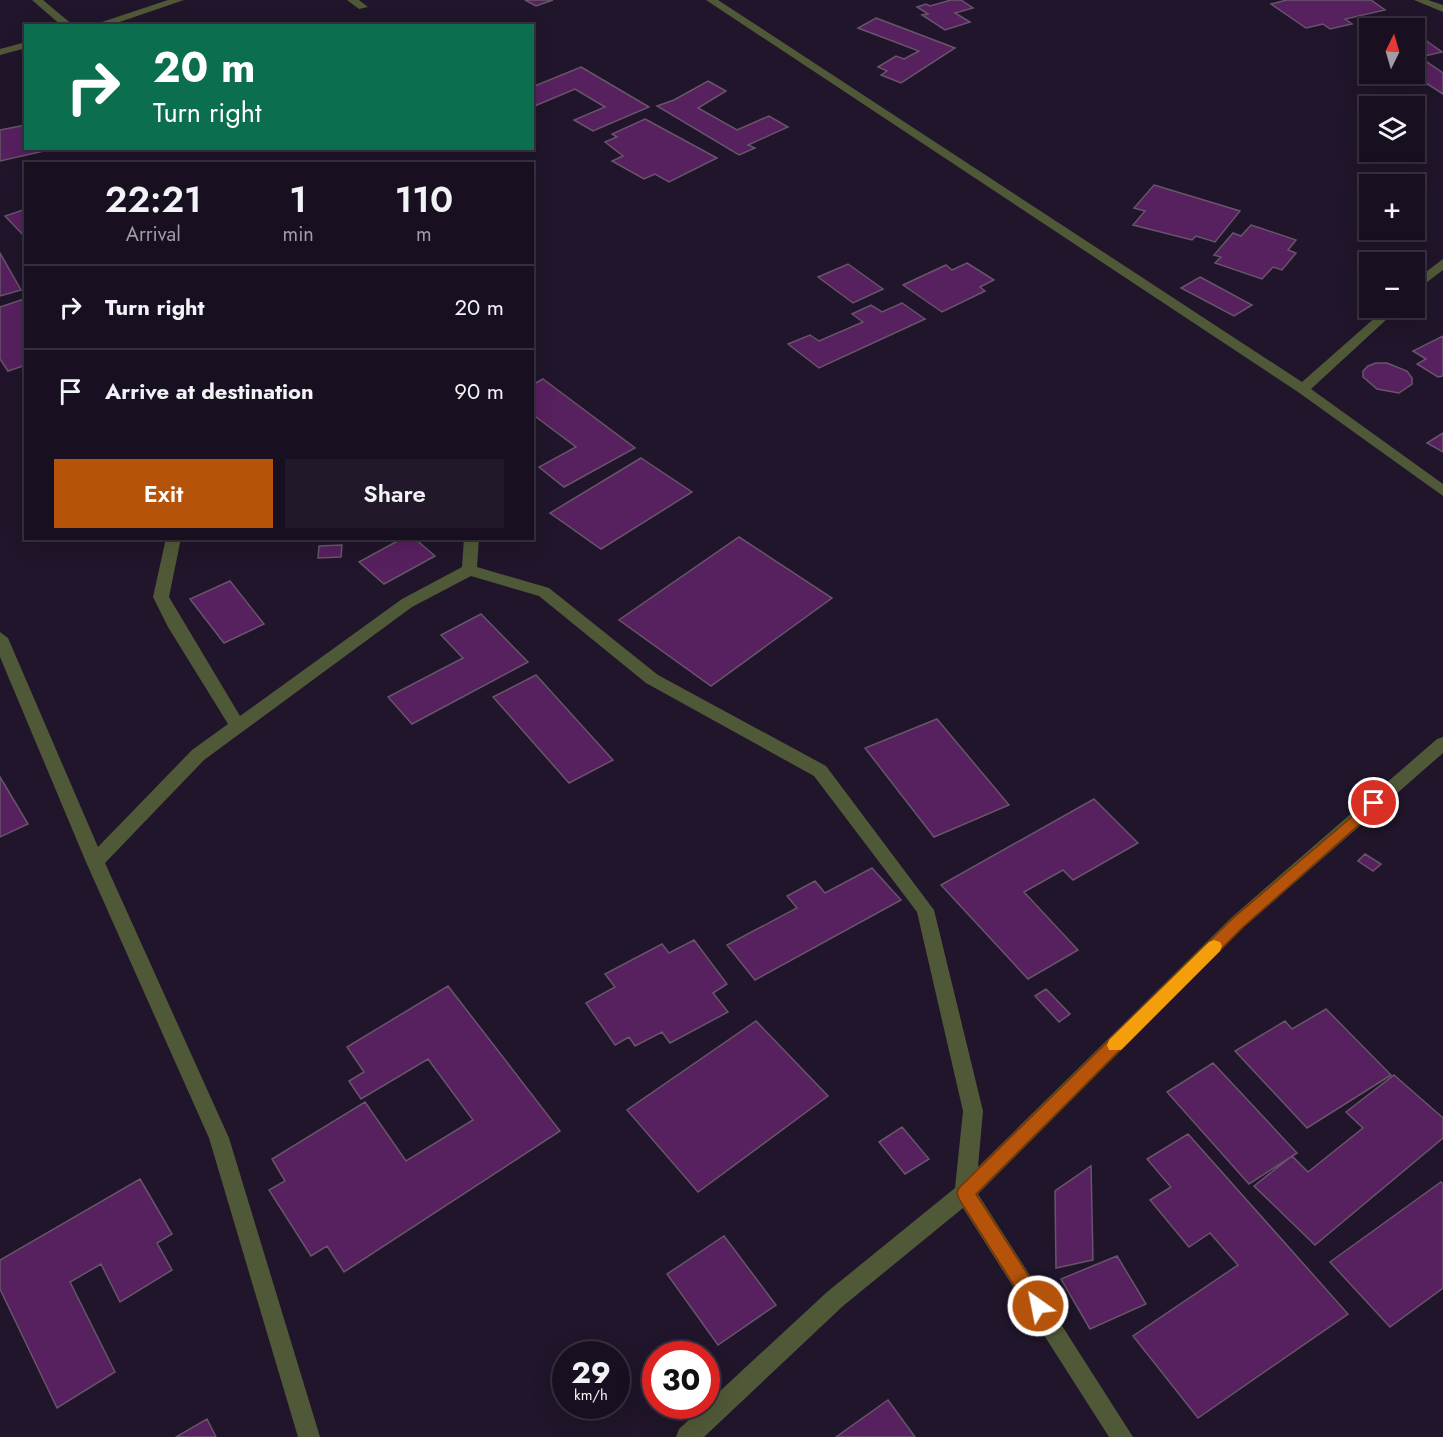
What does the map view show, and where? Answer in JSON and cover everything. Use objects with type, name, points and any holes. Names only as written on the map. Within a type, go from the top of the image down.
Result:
[{"type":"street","points":[[37,0],[67,24]]},
{"type":"street","points":[[101,24],[179,0]]},
{"type":"street","points":[[352,0],[363,7]]},
{"type":"street","points":[[711,0],[1303,389],[1443,491]]},
{"type":"street","points":[[1419,0],[1443,9]]},
{"type":"street","points":[[0,52],[24,46]]},
{"type":"street","points":[[1425,279],[1443,263]]},
{"type":"street","points":[[1303,389],[1382,318]]},
{"type":"street","points":[[174,540],[161,597],[174,623],[238,726]]},
{"type":"street","points":[[469,570],[472,540]]},
{"type":"street","points":[[95,862],[145,807],[198,755],[407,603],[469,570],[544,592],[652,679],[820,771],[925,910],[973,1112],[965,1193],[1122,1437]]},
{"type":"street","points":[[0,638],[95,862],[219,1138],[309,1437]]},
{"type":"street","points":[[687,1437],[835,1299],[965,1193],[1237,923],[1443,743]]},
{"type":"building","points":[[525,0],[553,0],[536,6]]},
{"type":"building","points":[[951,0],[961,0],[973,8],[955,13],[970,22],[945,30],[922,15],[928,14],[917,7],[926,4],[930,6]]},
{"type":"building","points":[[1287,0],[1371,0],[1385,10],[1345,19],[1352,24],[1330,29],[1323,24],[1306,28],[1271,4]]},
{"type":"building","points":[[876,18],[955,48],[901,83],[881,75],[887,71],[878,67],[896,56],[904,59],[919,51],[858,28]]},
{"type":"building","points":[[1425,40],[1442,52],[1425,56]]},
{"type":"building","points":[[1425,60],[1443,73],[1443,94],[1425,82]]},
{"type":"building","points":[[581,67],[649,107],[593,131],[574,120],[605,107],[575,89],[534,106],[534,86]]},
{"type":"building","points":[[708,81],[726,91],[698,108],[737,130],[769,116],[788,127],[748,145],[755,148],[739,155],[657,106],[674,100]]},
{"type":"building","points":[[645,119],[717,158],[669,182],[655,174],[644,179],[612,161],[623,156],[605,142],[617,137],[612,134]]},
{"type":"building","points":[[24,125],[24,150],[44,151],[0,161],[0,130]]},
{"type":"building","points":[[1154,185],[1240,211],[1215,242],[1196,236],[1192,240],[1133,225],[1145,211],[1134,208]]},
{"type":"building","points":[[24,210],[24,236],[5,216]]},
{"type":"building","points":[[1251,225],[1296,240],[1288,250],[1296,253],[1282,270],[1273,267],[1262,279],[1215,263],[1221,257],[1214,255],[1233,233],[1241,236]]},
{"type":"building","points":[[0,253],[21,290],[0,296]]},
{"type":"building","points":[[967,263],[994,280],[980,287],[985,291],[942,312],[903,285],[946,265],[952,270]]},
{"type":"building","points":[[848,264],[883,289],[853,303],[818,277]]},
{"type":"building","points":[[1200,277],[1252,305],[1234,316],[1181,288]]},
{"type":"building","points":[[24,299],[24,366],[8,371],[0,359],[0,307]]},
{"type":"building","points":[[902,303],[925,319],[819,368],[788,344],[810,335],[819,341],[863,322],[852,314],[871,305],[882,312]]},
{"type":"building","points":[[1443,336],[1443,376],[1438,377],[1417,364],[1426,359],[1413,351]]},
{"type":"building","points":[[1376,363],[1387,363],[1407,371],[1412,378],[1412,384],[1399,393],[1377,389],[1363,377],[1363,371]]},
{"type":"building","points":[[543,379],[635,448],[564,487],[539,467],[576,447],[534,418],[534,384]]},
{"type":"building","points":[[1443,433],[1443,452],[1427,443]]},
{"type":"building","points":[[641,458],[692,492],[601,549],[550,513]]},
{"type":"building","points":[[739,537],[832,598],[711,686],[619,620]]},
{"type":"building","points":[[399,540],[416,540],[435,556],[384,584],[359,562]]},
{"type":"building","points":[[342,545],[341,557],[318,558],[319,546]]},
{"type":"building","points":[[230,581],[264,624],[224,643],[190,599]]},
{"type":"building","points":[[481,614],[528,662],[412,724],[388,697],[463,658],[441,635]]},
{"type":"building","points":[[536,675],[613,760],[569,783],[493,697]]},
{"type":"building","points":[[937,719],[1009,805],[934,837],[865,748]]},
{"type":"building","points":[[0,777],[28,824],[0,837]]},
{"type":"building","points":[[1094,799],[1138,843],[1073,880],[1063,870],[1024,892],[1078,950],[1028,979],[941,885]]},
{"type":"building","points":[[1365,854],[1381,864],[1373,871],[1358,861]]},
{"type":"building","points":[[872,868],[901,900],[755,980],[727,945],[797,908],[787,896],[815,881],[825,893]]},
{"type":"building","points":[[694,940],[727,984],[713,993],[728,1012],[670,1043],[662,1032],[635,1046],[629,1037],[615,1045],[586,1003],[615,987],[605,974],[662,944],[669,953]]},
{"type":"building","points":[[448,986],[560,1131],[344,1272],[327,1246],[311,1256],[269,1190],[285,1181],[272,1159],[365,1102],[406,1161],[473,1120],[428,1059],[361,1099],[349,1081],[364,1072],[347,1047]]},
{"type":"building","points":[[1046,989],[1070,1014],[1059,1022],[1035,996]]},
{"type":"building","points":[[1326,1009],[1391,1075],[1307,1128],[1235,1051],[1285,1021],[1292,1029]]},
{"type":"building","points":[[756,1021],[828,1096],[698,1192],[627,1110]]},
{"type":"building","points":[[1213,1063],[1297,1153],[1249,1184],[1167,1092]]},
{"type":"building","points":[[1394,1075],[1443,1118],[1443,1138],[1315,1245],[1254,1186],[1292,1156],[1308,1172],[1363,1128],[1346,1112]]},
{"type":"building","points":[[902,1127],[929,1159],[905,1174],[879,1142]]},
{"type":"building","points":[[1188,1134],[1348,1314],[1198,1418],[1133,1336],[1238,1265],[1210,1233],[1189,1247],[1150,1200],[1171,1187],[1147,1159]]},
{"type":"building","points":[[1091,1166],[1093,1260],[1056,1268],[1055,1191]]},
{"type":"building","points":[[140,1179],[172,1234],[157,1243],[172,1270],[120,1302],[101,1264],[70,1282],[115,1372],[57,1408],[0,1289],[0,1260]]},
{"type":"building","points":[[1441,1182],[1443,1184],[1443,1288],[1390,1327],[1330,1262]]},
{"type":"building","points":[[724,1236],[776,1305],[720,1344],[720,1341],[715,1341],[667,1274]]},
{"type":"building","points":[[1117,1256],[1146,1304],[1090,1329],[1061,1279]]},
{"type":"building","points":[[888,1400],[915,1437],[836,1437]]},
{"type":"building","points":[[207,1419],[216,1437],[176,1437]]},
{"type":"slow traffic","points":[[1115,1045],[1214,946]]},
{"type":"route","points":[[1038,1306],[965,1193],[1237,923],[1374,803]]}]
